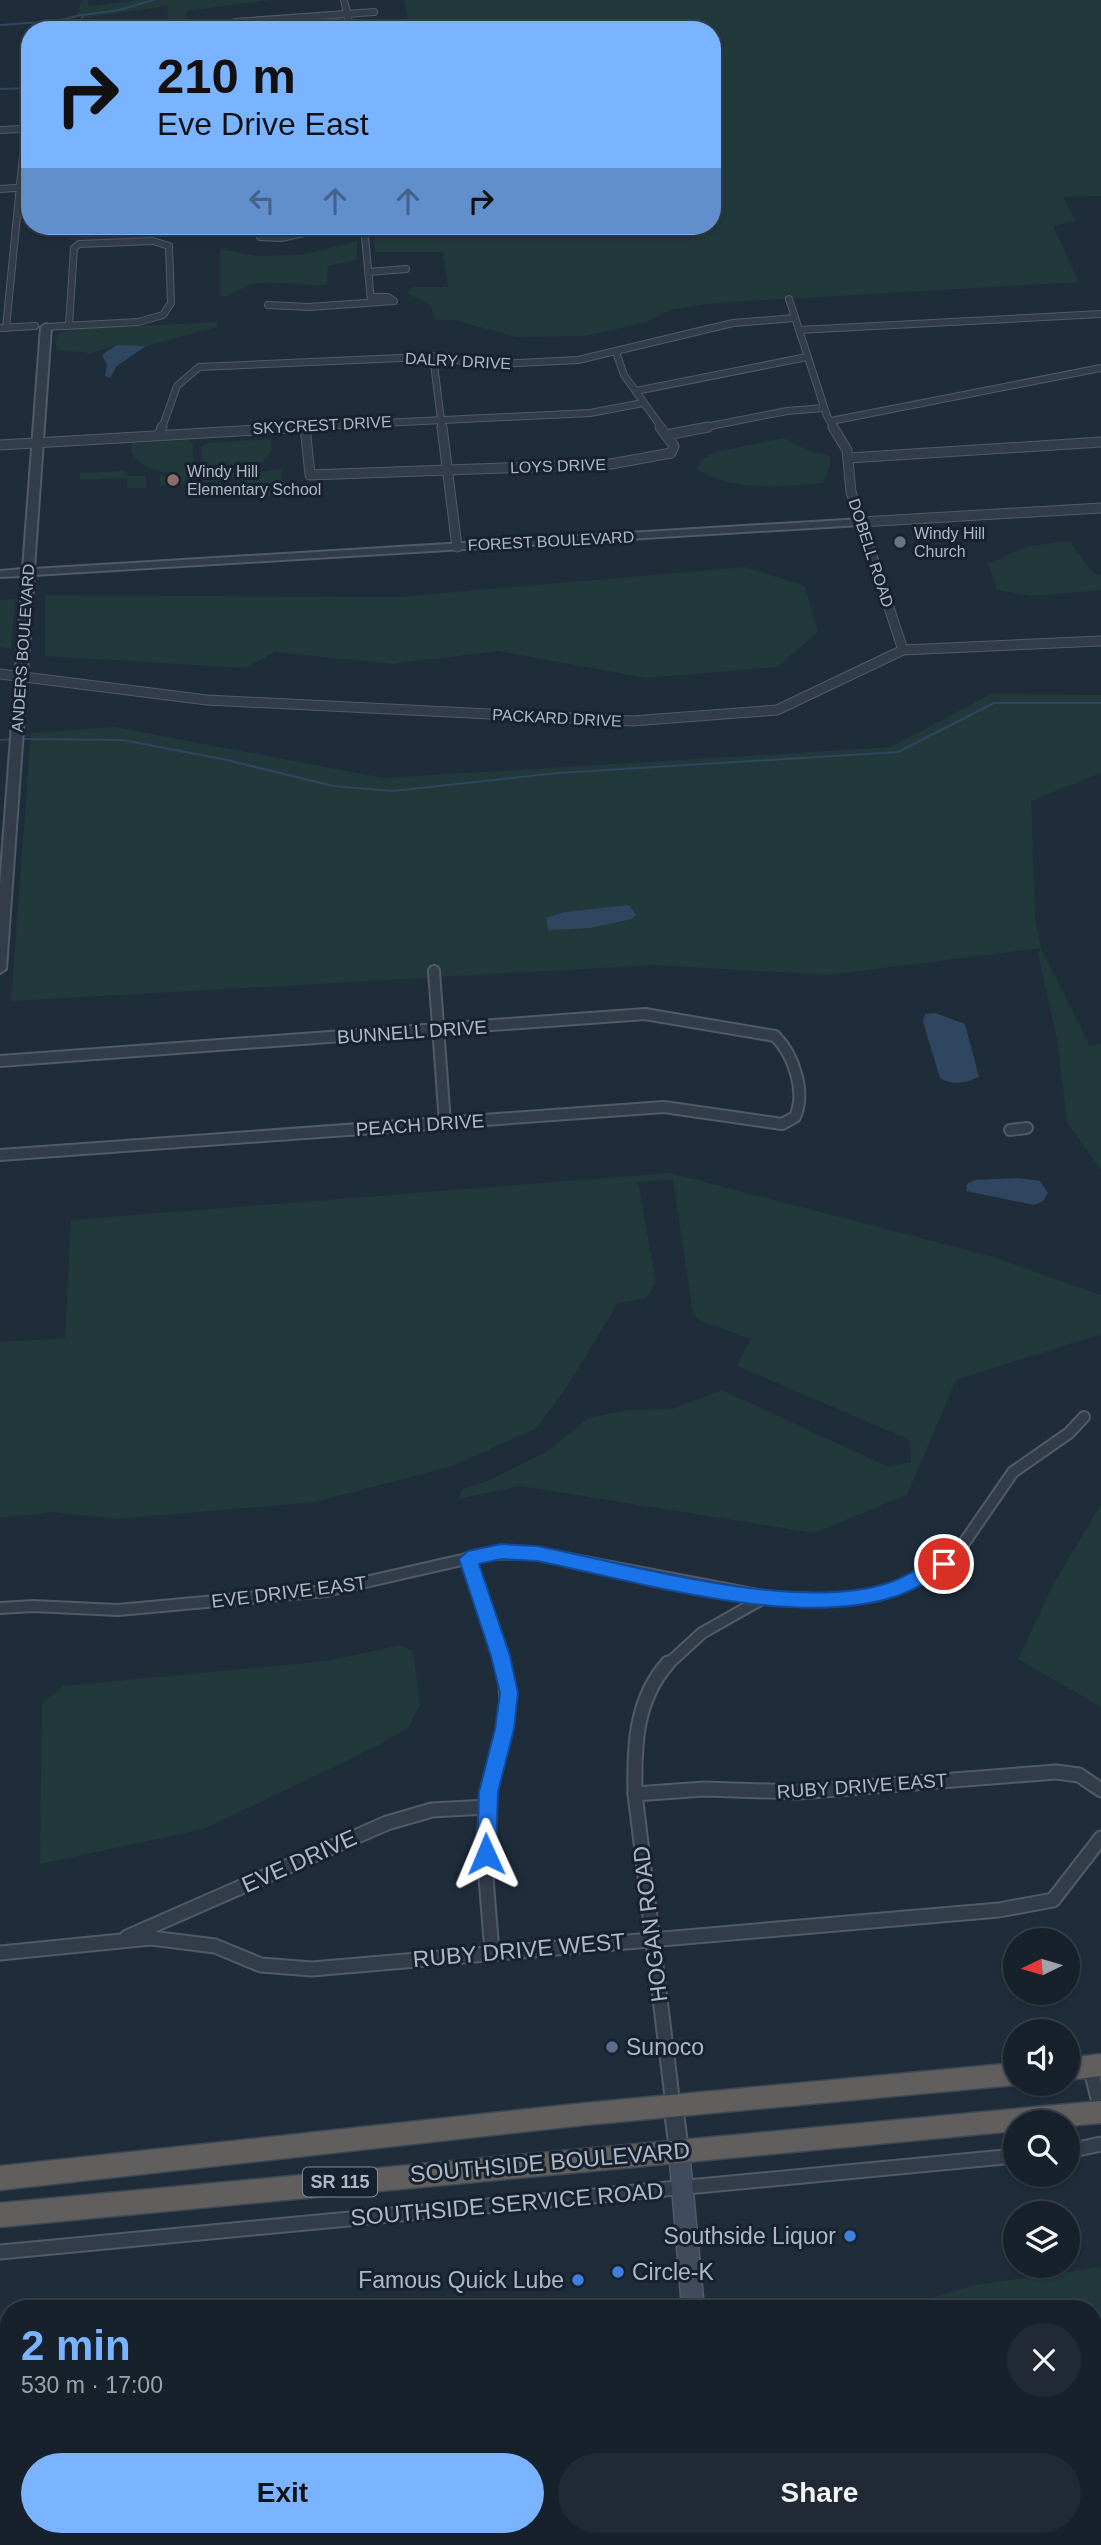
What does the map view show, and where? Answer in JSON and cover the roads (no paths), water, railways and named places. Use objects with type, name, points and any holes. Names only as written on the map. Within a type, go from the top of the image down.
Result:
[{"type":"highway","name":"SOUTHSIDE BOULEVARD","points":[[0,2178],[673,2105],[1003,2075]]},
{"type":"highway","name":"SOUTHSIDE BOULEVARD","points":[[0,2215],[1101,2111]]},
{"type":"main road","name":"HOGAN ROAD","points":[[679,2150],[693,2300]]},
{"type":"street","points":[[344,0],[349,21]]},
{"type":"street","points":[[280,21],[374,12]]},
{"type":"street","points":[[0,130],[21,130]]},
{"type":"street","points":[[21,177],[3,328],[69,326],[138,322],[159,317],[171,303],[172,254],[169,246],[163,242],[79,244],[74,248],[69,326]]},
{"type":"street","points":[[0,189],[20,188]]},
{"type":"street","points":[[259,235],[281,239],[299,235]]},
{"type":"street","points":[[268,305],[371,300],[365,235]]},
{"type":"street","points":[[369,272],[406,269]]},
{"type":"street","name":"DOBELL ROAD","points":[[789,299],[824,408],[849,458],[849,485],[903,650]]},
{"type":"street","points":[[799,330],[1101,314]]},
{"type":"street","name":"DALRY DRIVE","points":[[160,434],[177,382],[183,375],[199,367],[433,356],[503,364],[583,360],[733,323],[795,318]]},
{"type":"street","name":"ANDERS BOULEVARD","points":[[0,969],[37,442],[41,326]]},
{"type":"street","points":[[616,352],[622,372],[666,435],[787,411],[824,408]]},
{"type":"street","points":[[433,356],[457,547]]},
{"type":"street","points":[[636,391],[711,378],[763,362],[807,357]]},
{"type":"street","points":[[831,421],[1101,368]]},
{"type":"street","name":"SKYCREST DRIVE","points":[[0,444],[597,412],[643,403]]},
{"type":"street","name":"LOYS DRIVE","points":[[305,426],[310,475],[617,464],[671,453],[675,449],[666,435]]},
{"type":"street","points":[[849,458],[1101,442]]},
{"type":"street","name":"FOREST BOULEVARD","points":[[0,574],[1101,508]]},
{"type":"street","name":"PACKARD DRIVE","points":[[0,674],[207,700],[632,721],[777,710],[903,650],[1101,641]]},
{"type":"street","points":[[434,971],[445,1123]]},
{"type":"street","name":"BUNNELL DRIVE","points":[[0,1061],[660,1015],[775,1036],[787,1047],[795,1077]]},
{"type":"street","name":"PEACH DRIVE","points":[[0,1155],[664,1107],[782,1124],[795,1117],[800,1110],[795,1077]]},
{"type":"street","points":[[1010,1130],[1027,1128]]},
{"type":"street","name":"EVE DRIVE EAST","points":[[0,1608],[33,1606],[118,1610],[326,1591],[501,1552],[537,1553],[762,1599],[831,1600],[864,1597],[895,1589],[931,1573],[970,1538],[996,1494],[1014,1471],[1048,1444],[1076,1428],[1084,1417]]},
{"type":"street","points":[[468,1559],[500,1656],[509,1693],[508,1711],[487,1807],[485,1834],[492,1953]]},
{"type":"street","name":"HOGAN ROAD","points":[[679,2150],[632,1765],[636,1725],[656,1678],[689,1640],[762,1599]]},
{"type":"street","name":"RUBY DRIVE EAST","points":[[635,1794],[725,1788],[798,1792],[1056,1772],[1087,1779],[1101,1790]]},
{"type":"street","name":"EVE DRIVE","points":[[118,1940],[387,1823],[432,1810],[487,1807]]},
{"type":"street","name":"RUBY DRIVE WEST","points":[[118,1940],[187,1941],[215,1946],[261,1965],[291,1969],[956,1915],[1046,1904],[1062,1893],[1101,1838]]},
{"type":"street","points":[[0,1953],[118,1940]]},
{"type":"street","points":[[1086,2067],[1101,2111]]},
{"type":"street","points":[[1080,2150],[1101,2144]]},
{"type":"street","name":"SOUTHSIDE SERVICE ROAD","points":[[0,2252],[1003,2157]]},
{"type":"water","points":[[116,345],[146,346],[117,366],[110,378],[105,376],[107,365],[102,355]]},
{"type":"water","points":[[629,905],[636,915],[632,919],[590,928],[548,930],[546,918],[564,912]]},
{"type":"water","points":[[935,1013],[965,1024],[979,1077],[959,1083],[940,1078],[923,1022],[925,1014]]},
{"type":"water","points":[[1018,1178],[1040,1181],[1048,1193],[1043,1201],[1034,1205],[966,1191],[967,1184],[975,1180]]},
{"type":"waterway","points":[[81,21],[83,15],[119,10],[153,0]]},
{"type":"waterway","points":[[56,21],[81,15]]},
{"type":"waterway","points":[[1,25],[21,24]]},
{"type":"waterway","points":[[0,89],[21,88]]},
{"type":"waterway","points":[[21,739],[123,740],[227,760],[333,786],[393,791],[558,773],[898,752],[994,703],[1101,703]]},
{"type":"waterway","points":[[0,740],[14,739]]},
{"type":"place","name":"Windy Hill Elementary School","points":[[173,480]]},
{"type":"place","name":"Windy Hill Church","points":[[900,542]]},
{"type":"place","name":"Sunoco","points":[[612,2047]]},
{"type":"place","name":"Southside Liquor","points":[[850,2236]]},
{"type":"place","name":"Circle-K","points":[[618,2272]]},
{"type":"place","name":"Famous Quick Lube","points":[[578,2280]]}]
